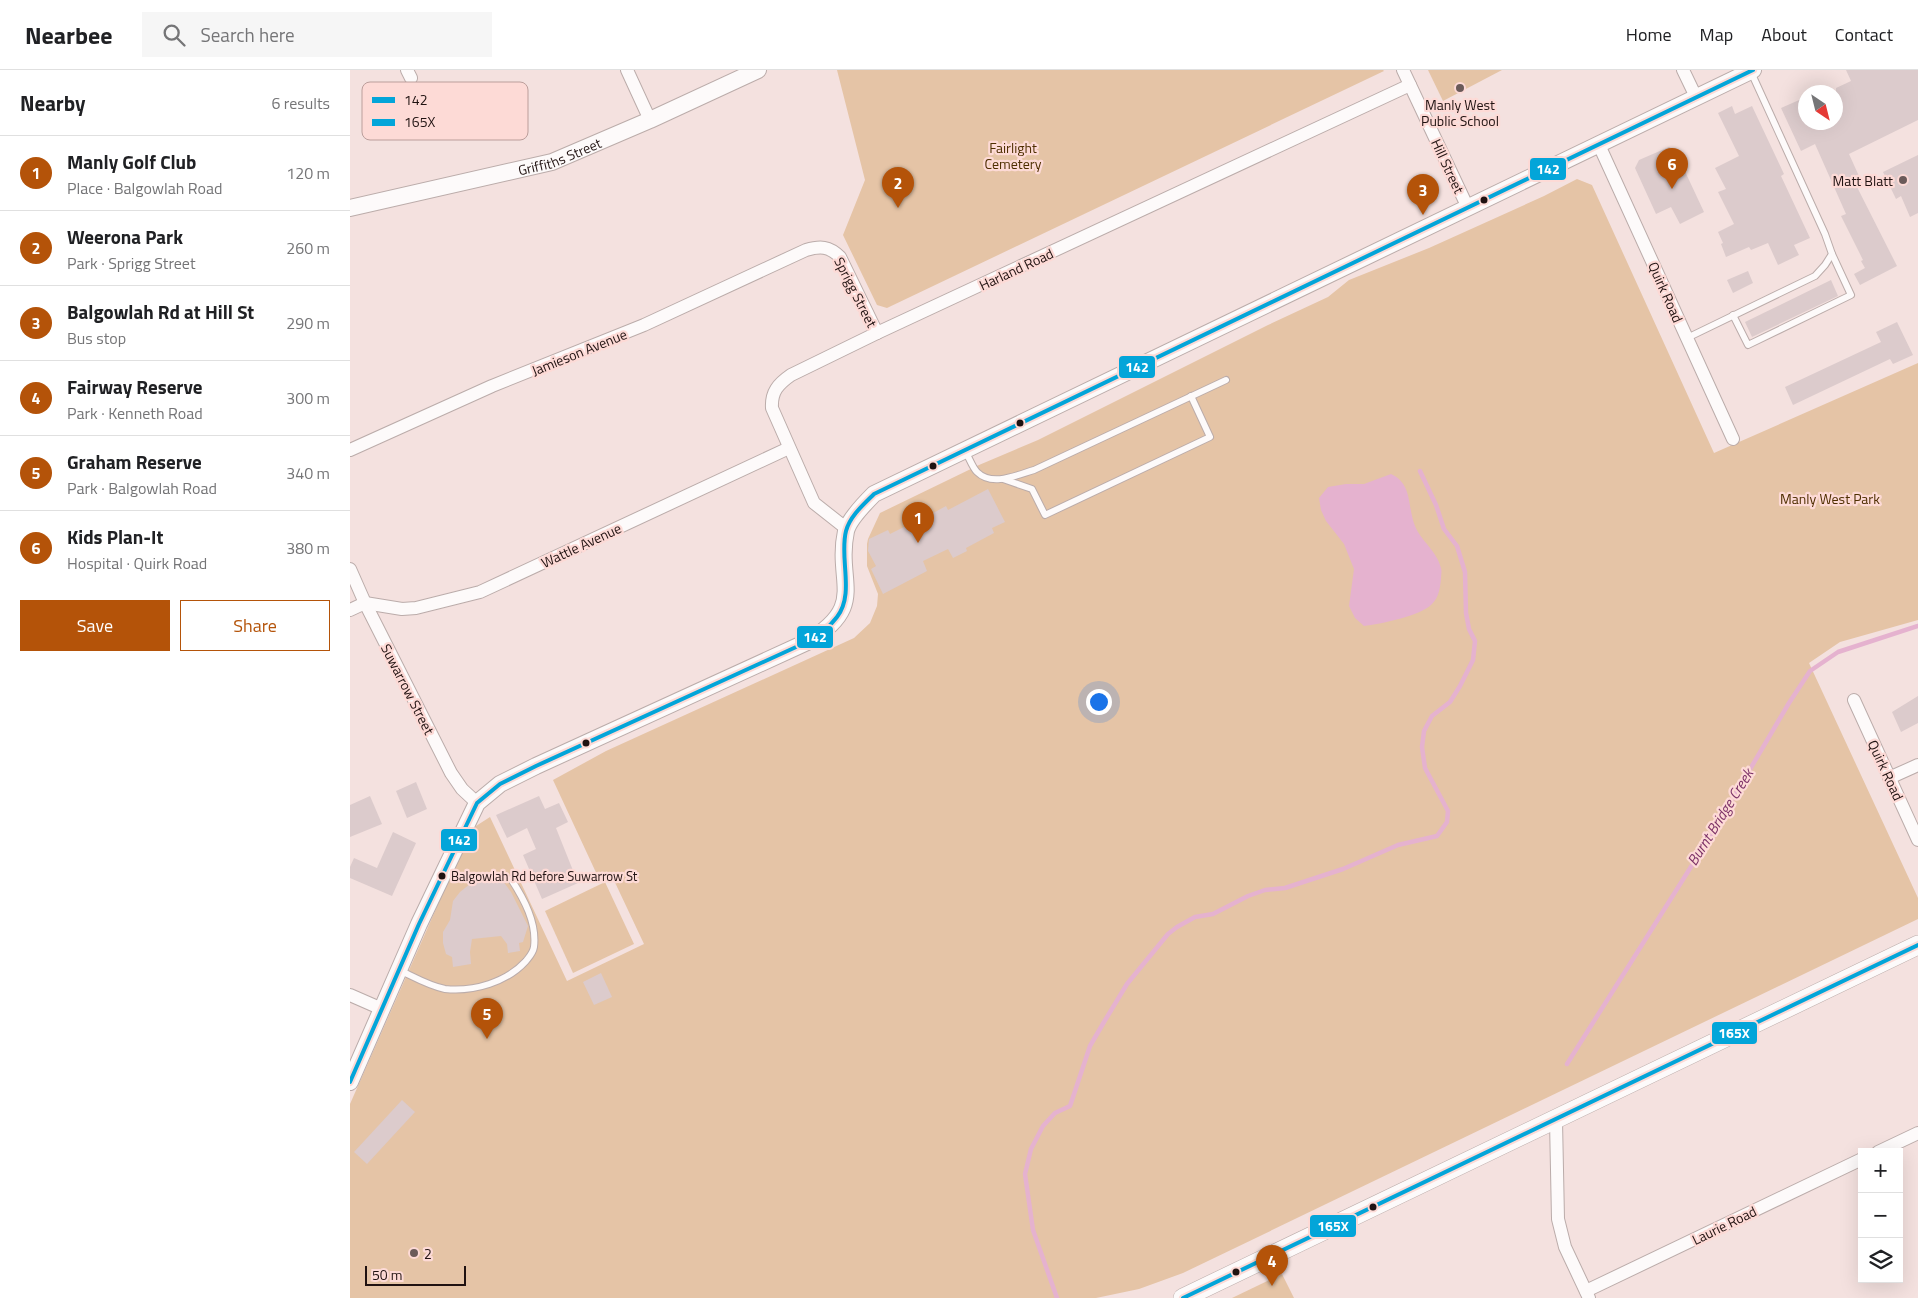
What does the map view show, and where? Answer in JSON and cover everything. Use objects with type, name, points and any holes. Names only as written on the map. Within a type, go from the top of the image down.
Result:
[{"type":"main road","points":[[1185,1298],[1556,1121],[1918,945]]},
{"type":"street","points":[[627,70],[650,120]]},
{"type":"street","name":"Griffiths Street","points":[[350,208],[552,162],[650,120],[758,70]]},
{"type":"street","name":"Hill Street","points":[[1403,70],[1468,208]]},
{"type":"street","points":[[1683,70],[1696,97]]},
{"type":"street","points":[[350,1082],[476,803],[500,784],[536,766],[807,642],[822,632],[840,613],[845,598],[847,529],[874,494],[1752,71]]},
{"type":"street","name":"Harland Road","points":[[847,529],[814,504],[772,408],[772,400],[777,387],[792,375],[877,333],[1410,86]]},
{"type":"street","name":"Quirk Road","points":[[1600,145],[1734,439]]},
{"type":"street","name":"Sprigg Street","points":[[806,250],[826,247],[840,256],[877,333]]},
{"type":"street","name":"Jamieson Avenue","points":[[350,450],[492,386],[644,325],[806,250]]},
{"type":"street","name":"Wattle Avenue","points":[[365,603],[402,609],[416,608],[480,592],[790,448]]},
{"type":"street","name":"Suwarrow Street","points":[[350,569],[354,589],[365,603],[451,773],[476,803]]},
{"type":"street","points":[[350,610],[365,603]]},
{"type":"street","name":"Quirk Road","points":[[1854,700],[1918,840]]},
{"type":"street","points":[[1890,778],[1918,765]]},
{"type":"street","points":[[350,994],[382,1009]]},
{"type":"street","points":[[1556,1121],[1558,1219],[1565,1247],[1587,1295]]},
{"type":"street","points":[[1886,1148],[1918,1133]]},
{"type":"street","name":"Laurie Road","points":[[1587,1295],[1858,1162]]},
{"type":"lane","points":[[1733,316],[1748,345],[1851,295],[1752,71]]},
{"type":"lane","points":[[1687,338],[1815,276],[1832,254]]},
{"type":"lane","points":[[965,450],[976,472],[988,479],[1002,479],[1034,470],[1226,380]]},
{"type":"lane","points":[[1002,479],[1032,489],[1045,515],[1210,437],[1191,396]]},
{"type":"lane","points":[[399,970],[428,984],[456,989],[485,986],[521,966],[532,954],[534,940],[532,921],[526,904],[511,879]]},
{"type":"green space","name":"Fairlight Cemetery","points":[[837,70],[1384,71],[887,308],[877,305],[843,235],[865,180]]},
{"type":"green space","name":"Manly West Public School","points":[[1428,70],[1502,70],[1443,101]]},
{"type":"green space","name":"Manly West Park","points":[[1577,179],[1592,185],[1714,453],[1918,363],[1918,620],[1840,642],[1809,663],[1918,898],[1918,919],[1183,1273],[1139,1289],[1096,1298],[350,1298],[350,1104],[458,859],[476,826],[490,817],[567,981],[644,944],[611,874],[599,879],[553,780],[606,751],[854,638],[870,623],[877,606],[878,594],[867,566],[867,544],[880,513],[979,465],[1038,440],[1328,297],[1349,280],[1429,248]]},
{"type":"green space","points":[[605,882],[634,944],[573,973],[545,911]]},
{"type":"green space","points":[[1282,1274],[1294,1298],[1232,1298]]},
{"type":"shaded area","points":[[1391,474],[1403,484],[1408,496],[1415,526],[1439,562],[1441,571],[1439,592],[1432,604],[1419,612],[1400,619],[1364,626],[1355,618],[1349,606],[1354,569],[1344,544],[1326,521],[1321,510],[1319,498],[1328,487],[1364,484]]},
{"type":"building","points":[[1846,70],[1918,70],[1918,120],[1849,154],[1863,185],[1857,187],[1897,266],[1860,285],[1854,274],[1865,268],[1861,261],[1863,260],[1841,216],[1846,214],[1815,144],[1801,151],[1781,108],[1798,101],[1798,130],[1843,130],[1842,85],[1851,81]]},
{"type":"building","points":[[1732,106],[1735,114],[1752,106],[1784,174],[1781,176],[1810,238],[1794,245],[1799,255],[1778,265],[1768,243],[1751,250],[1749,247],[1726,257],[1721,244],[1723,243],[1718,232],[1734,224],[1718,192],[1726,189],[1715,168],[1739,156],[1718,113]]},
{"type":"building","points":[[1669,147],[1675,150],[1704,212],[1680,224],[1671,207],[1656,214],[1635,168],[1639,160]]},
{"type":"building","name":"Matt Blatt","points":[[1918,155],[1918,213],[1910,217],[1901,196],[1896,199],[1883,172]]},
{"type":"building","points":[[1748,271],[1753,283],[1733,293],[1727,280]]},
{"type":"building","points":[[1831,280],[1838,296],[1752,337],[1745,322]]},
{"type":"building","points":[[1897,322],[1913,355],[1893,364],[1890,359],[1793,405],[1785,387],[1881,342],[1876,332]]},
{"type":"building","points":[[988,489],[1005,522],[992,528],[994,533],[966,548],[967,551],[953,558],[948,549],[923,561],[927,571],[883,594],[871,569],[876,566],[868,551],[869,539],[888,530],[890,534],[912,523],[911,519],[922,514],[924,518],[946,506],[948,510]]},
{"type":"building","points":[[1918,696],[1918,723],[1901,732],[1892,712]]},
{"type":"building","points":[[416,782],[427,809],[407,818],[396,791]]},
{"type":"building","points":[[370,796],[382,824],[350,837],[350,805]]},
{"type":"building","points":[[539,796],[545,809],[559,803],[568,822],[556,828],[578,883],[542,899],[523,855],[536,849],[527,828],[507,838],[496,815]]},
{"type":"building","points":[[393,832],[416,843],[392,896],[350,878],[350,867],[354,858],[377,868]]},
{"type":"building","points":[[492,875],[503,881],[511,892],[528,926],[523,942],[519,943],[520,951],[508,953],[507,944],[501,936],[472,939],[471,964],[453,967],[452,957],[446,954],[443,932],[450,920],[453,901],[460,892],[480,876]]},
{"type":"building","points":[[601,973],[612,997],[594,1005],[583,982]]},
{"type":"building","points":[[402,1100],[415,1112],[367,1164],[354,1152]]},
{"type":"waterway","points":[[1057,1298],[1033,1230],[1025,1174],[1031,1149],[1043,1126],[1055,1113],[1070,1106],[1090,1046],[1127,984],[1168,934],[1195,917],[1213,914],[1248,896],[1265,890],[1285,888],[1343,869],[1398,845],[1437,836],[1447,822],[1448,811],[1425,768],[1422,747],[1424,731],[1432,716],[1450,702],[1460,686],[1473,660],[1475,641],[1469,629],[1466,613],[1465,572],[1457,546],[1444,529],[1436,505],[1420,471]]},
{"type":"waterway","name":"Burnt Bridge Creek","points":[[1567,1064],[1716,827],[1810,671],[1838,652],[1918,626]]},
{"type":"transit line","name":"142","points":[[350,1082],[419,924],[477,803],[500,784],[536,766],[807,642],[823,631],[837,617],[845,598],[844,542],[846,531],[851,520],[874,494],[1753,70]]},
{"type":"transit line","name":"165X","points":[[1183,1298],[1918,945]]},
{"type":"place","name":"Manly West Public School","points":[[1460,88]]},
{"type":"place","name":"Matt Blatt","points":[[1903,180]]},
{"type":"place","name":"Kids Plan-It","points":[[1672,189]]},
{"type":"place","name":"Weerona Park","points":[[898,208]]},
{"type":"place","name":"Balgowlah Rd at Hill St","points":[[1423,215]]},
{"type":"place","name":"Manly Golf Club","points":[[918,543]]},
{"type":"place","name":"Balgowlah Rd before Suwarrow St","points":[[442,876]]},
{"type":"place","name":"Graham Reserve","points":[[487,1039]]},
{"type":"place","name":"2","points":[[414,1253]]},
{"type":"place","name":"Fairway Reserve","points":[[1272,1286]]}]
